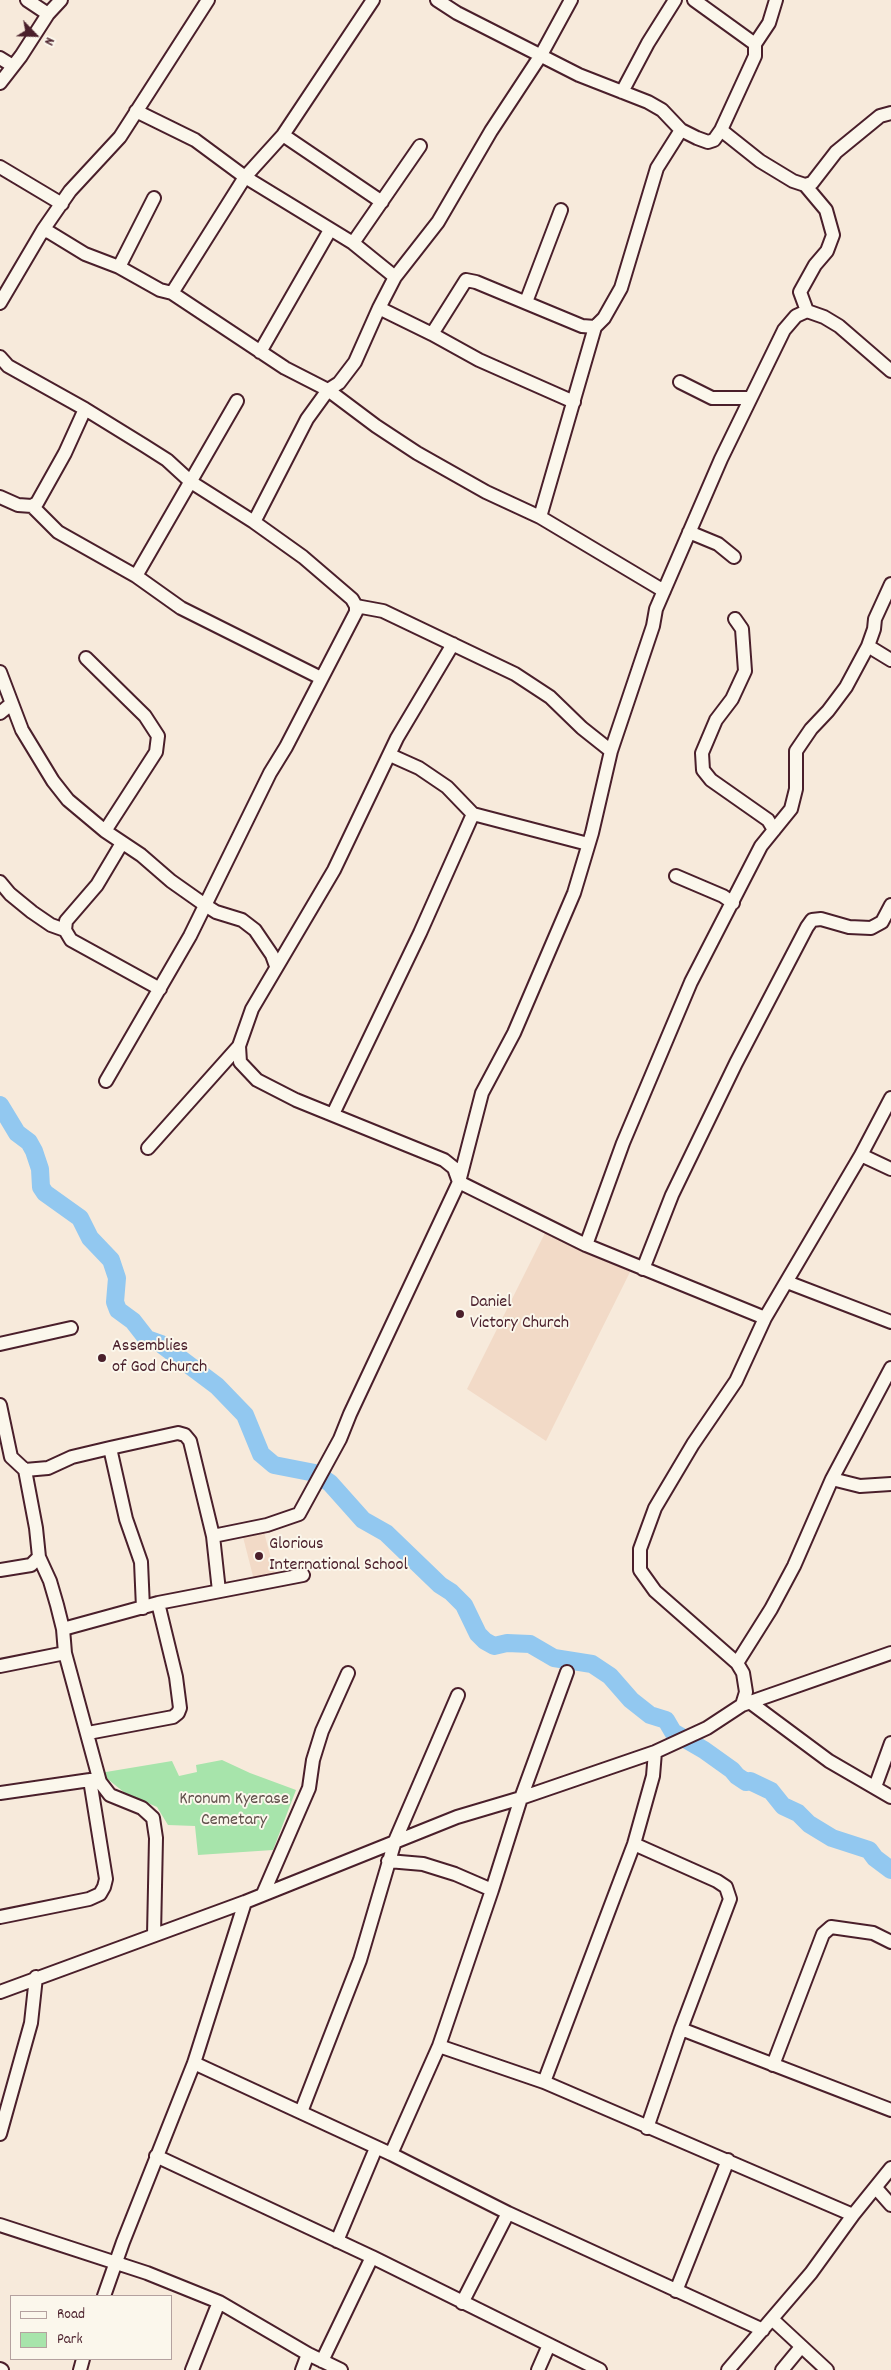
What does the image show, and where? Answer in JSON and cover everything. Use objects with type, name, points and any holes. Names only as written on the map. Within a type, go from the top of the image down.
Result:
[{"type":"street","points":[[28,0],[48,14]]},
{"type":"street","points":[[0,83],[48,14],[61,0]]},
{"type":"street","points":[[0,303],[43,230],[62,204],[120,137],[208,0]]},
{"type":"street","points":[[172,293],[245,177],[283,135],[373,0]]},
{"type":"street","points":[[437,0],[457,13],[526,46],[579,75],[648,102],[662,110],[681,130],[708,142],[714,140],[721,130],[755,56],[755,44],[769,23],[776,0]]},
{"type":"street","points":[[254,522],[296,437],[328,390],[339,382],[355,362],[395,277],[438,222],[491,131],[541,55],[571,0]]},
{"type":"street","points":[[622,92],[648,43],[675,0]]},
{"type":"street","points":[[694,0],[755,44]]},
{"type":"street","points":[[0,58],[12,66]]},
{"type":"street","points":[[136,111],[195,140],[245,177],[353,243],[395,277]]},
{"type":"street","points":[[805,185],[817,179],[836,152],[858,133],[880,116],[891,113]]},
{"type":"street","points":[[540,517],[595,327],[604,318],[621,288],[657,168],[681,130]]},
{"type":"street","points":[[721,130],[760,161],[793,181],[805,185],[826,210],[833,235],[827,251],[815,265],[800,292],[807,311],[839,326],[891,371]]},
{"type":"street","points":[[283,135],[382,202]]},
{"type":"street","points":[[353,243],[420,146]]},
{"type":"street","points":[[0,168],[62,204]]},
{"type":"street","points":[[119,267],[154,198]]},
{"type":"street","points":[[526,302],[561,210]]},
{"type":"street","points":[[43,230],[85,254],[119,267],[160,290],[172,293],[285,368],[328,390],[376,426],[417,453],[486,492],[540,517],[664,591]]},
{"type":"street","points":[[260,352],[330,230]]},
{"type":"street","points":[[432,334],[466,280],[476,282],[582,326],[595,327]]},
{"type":"street","points":[[379,308],[479,360],[574,402]]},
{"type":"street","points":[[213,1536],[267,1525],[299,1514],[337,1444],[459,1182],[482,1093],[514,1033],[574,893],[611,751],[664,591],[750,398],[784,330],[796,316],[807,311]]},
{"type":"street","points":[[0,357],[8,366],[85,409],[166,460],[191,482],[254,522],[303,558],[352,599],[356,606],[356,612],[270,773],[205,905],[160,989],[106,1081]]},
{"type":"street","points":[[680,382],[712,398],[750,398]]},
{"type":"street","points":[[136,576],[160,531],[191,482],[237,401]]},
{"type":"street","points":[[32,506],[43,496],[85,409]]},
{"type":"street","points":[[0,497],[18,505],[32,506],[58,532],[136,576],[180,608],[321,678]]},
{"type":"street","points":[[689,532],[718,544],[734,557]]},
{"type":"street","points":[[586,1245],[623,1143],[691,982],[761,846],[791,809],[796,789],[796,751],[810,729],[828,711],[846,687],[868,646],[874,630],[875,619],[891,584]]},
{"type":"street","points":[[356,606],[383,612],[515,674],[550,697],[582,728],[611,751]]},
{"type":"street","points":[[735,619],[742,630],[745,671],[732,699],[716,720],[702,753],[703,770],[717,785],[768,820],[774,830]]},
{"type":"street","points":[[148,1148],[239,1046],[252,1009],[334,870],[408,720],[453,644]]},
{"type":"street","points":[[868,646],[891,660]]},
{"type":"street","points":[[86,658],[145,716],[158,736],[156,752],[104,831]]},
{"type":"street","points":[[0,672],[22,730],[52,781],[68,800],[104,831],[141,855],[171,881],[205,905],[216,912],[242,920],[255,930],[272,955],[276,966]]},
{"type":"street","points":[[0,713],[11,704]]},
{"type":"street","points":[[390,755],[419,768],[447,787],[473,814],[588,844]]},
{"type":"street","points":[[333,1114],[420,933],[473,814]]},
{"type":"street","points":[[65,930],[66,921],[97,885],[122,843]]},
{"type":"street","points":[[676,876],[722,896],[733,903]]},
{"type":"street","points":[[0,882],[10,894],[32,912],[65,930],[71,940],[160,989]]},
{"type":"street","points":[[642,1269],[672,1195],[736,1063],[806,927],[812,920],[821,919],[849,927],[871,928],[882,922],[891,905]]},
{"type":"street","points":[[239,1046],[240,1062],[257,1080],[296,1100],[444,1160],[454,1168],[459,1182],[586,1245],[765,1318]]},
{"type":"street","points":[[746,1704],[743,1673],[737,1663],[655,1591],[640,1570],[640,1550],[655,1508],[693,1444],[736,1381],[765,1318],[861,1155],[891,1098]]},
{"type":"street","points":[[861,1155],[891,1169]]},
{"type":"street","points":[[786,1282],[891,1322]]},
{"type":"street","points":[[0,1344],[71,1328]]},
{"type":"street","points":[[737,1663],[771,1609],[794,1566],[832,1478],[891,1368]]},
{"type":"street","points":[[0,1405],[6,1458],[25,1470],[48,1468],[72,1457],[178,1433],[185,1435],[190,1441],[213,1536],[219,1591]]},
{"type":"street","points":[[110,1448],[126,1519],[141,1562],[143,1608]]},
{"type":"street","points":[[0,1917],[89,1899],[100,1894],[106,1879],[88,1733],[65,1653],[63,1629],[50,1581],[39,1557],[36,1528],[25,1470]]},
{"type":"street","points":[[832,1478],[860,1486],[891,1484]]},
{"type":"street","points":[[0,1570],[31,1565],[39,1557]]},
{"type":"street","points":[[63,1629],[158,1603],[303,1575]]},
{"type":"street","points":[[88,1733],[178,1714],[180,1708],[176,1678],[158,1603]]},
{"type":"street","points":[[0,1666],[65,1653]]},
{"type":"street","points":[[0,1992],[36,1977],[245,1902],[457,1817],[521,1798],[655,1752],[707,1728],[746,1704],[891,1653]]},
{"type":"street","points":[[391,2154],[439,2046],[521,1798],[567,1672]]},
{"type":"street","points":[[263,1894],[309,1788],[313,1760],[322,1731],[348,1674]]},
{"type":"street","points":[[301,2112],[360,1960],[388,1861],[458,1695]]},
{"type":"street","points":[[746,1704],[829,1761],[891,1797]]},
{"type":"street","points":[[875,1787],[891,1743]]},
{"type":"street","points":[[544,2082],[634,1844],[653,1776],[655,1752]]},
{"type":"street","points":[[0,1793],[95,1781]]},
{"type":"street","points":[[95,1781],[110,1795],[142,1808],[153,1818],[156,1838],[154,1934]]},
{"type":"street","points":[[634,1844],[717,1881],[726,1887],[730,1900],[681,2029],[647,2128]]},
{"type":"street","points":[[388,1861],[423,1864],[455,1874],[492,1890]]},
{"type":"street","points":[[104,2295],[156,2156],[194,2063],[245,1902]]},
{"type":"street","points":[[773,2065],[822,1934],[831,1927],[873,1933],[891,1942]]},
{"type":"street","points":[[0,2134],[2,2118],[31,2023],[36,1977]]},
{"type":"street","points":[[681,2029],[891,2110]]},
{"type":"street","points":[[439,2046],[544,2082],[647,2128],[728,2160],[853,2215]]},
{"type":"street","points":[[194,2063],[391,2154],[508,2213],[762,2330]]},
{"type":"street","points":[[337,2241],[376,2148]]},
{"type":"street","points":[[156,2156],[372,2257],[600,2370]]},
{"type":"street","points":[[676,2291],[728,2160]]},
{"type":"street","points":[[728,2370],[811,2274],[853,2215],[891,2168]]},
{"type":"street","points":[[876,2188],[891,2205]]},
{"type":"street","points":[[462,2303],[508,2213]]},
{"type":"street","points":[[0,2225],[147,2273],[219,2302],[308,2354],[341,2370]]},
{"type":"street","points":[[322,2361],[372,2257]]},
{"type":"street","points":[[192,2370],[219,2302]]},
{"type":"street","points":[[772,2319],[827,2370]]},
{"type":"street","points":[[538,2370],[549,2345]]},
{"type":"street","points":[[782,2370],[801,2347]]},
{"type":"street","points":[[302,2370],[308,2354]]},
{"type":"shaded area","points":[[546,1231],[631,1270],[546,1441],[467,1389]]},
{"type":"shaded area","name":"Glorious International School","points":[[264,1532],[275,1574],[254,1580],[243,1537]]},
{"type":"green space","name":"Kronum Kyerase Cemetary","points":[[222,1760],[250,1773],[296,1790],[273,1850],[198,1855],[195,1826],[168,1825],[157,1807],[125,1793],[100,1773],[172,1761],[179,1776],[197,1772],[196,1765]]},
{"type":"waterway","points":[[0,1105],[17,1133],[29,1142],[34,1151],[40,1169],[41,1187],[45,1193],[80,1218],[90,1238],[111,1260],[117,1278],[115,1302],[118,1310],[133,1321],[147,1339],[161,1344],[217,1386],[245,1415],[261,1454],[274,1465],[315,1473],[330,1483],[363,1520],[386,1533],[440,1585],[451,1592],[464,1605],[478,1634],[485,1641],[494,1646],[507,1643],[530,1644],[554,1658],[592,1664],[610,1676],[631,1700],[650,1715],[666,1720],[673,1732],[704,1750],[746,1782],[750,1781],[771,1791],[783,1806],[798,1813],[809,1824],[832,1838],[869,1850],[875,1858],[891,1870]]},
{"type":"place","name":"Daniel Victory Church","points":[[460,1314]]},
{"type":"place","name":"Assemblies of God Church","points":[[102,1358]]},
{"type":"place","name":"Glorious International School","points":[[259,1556]]}]
